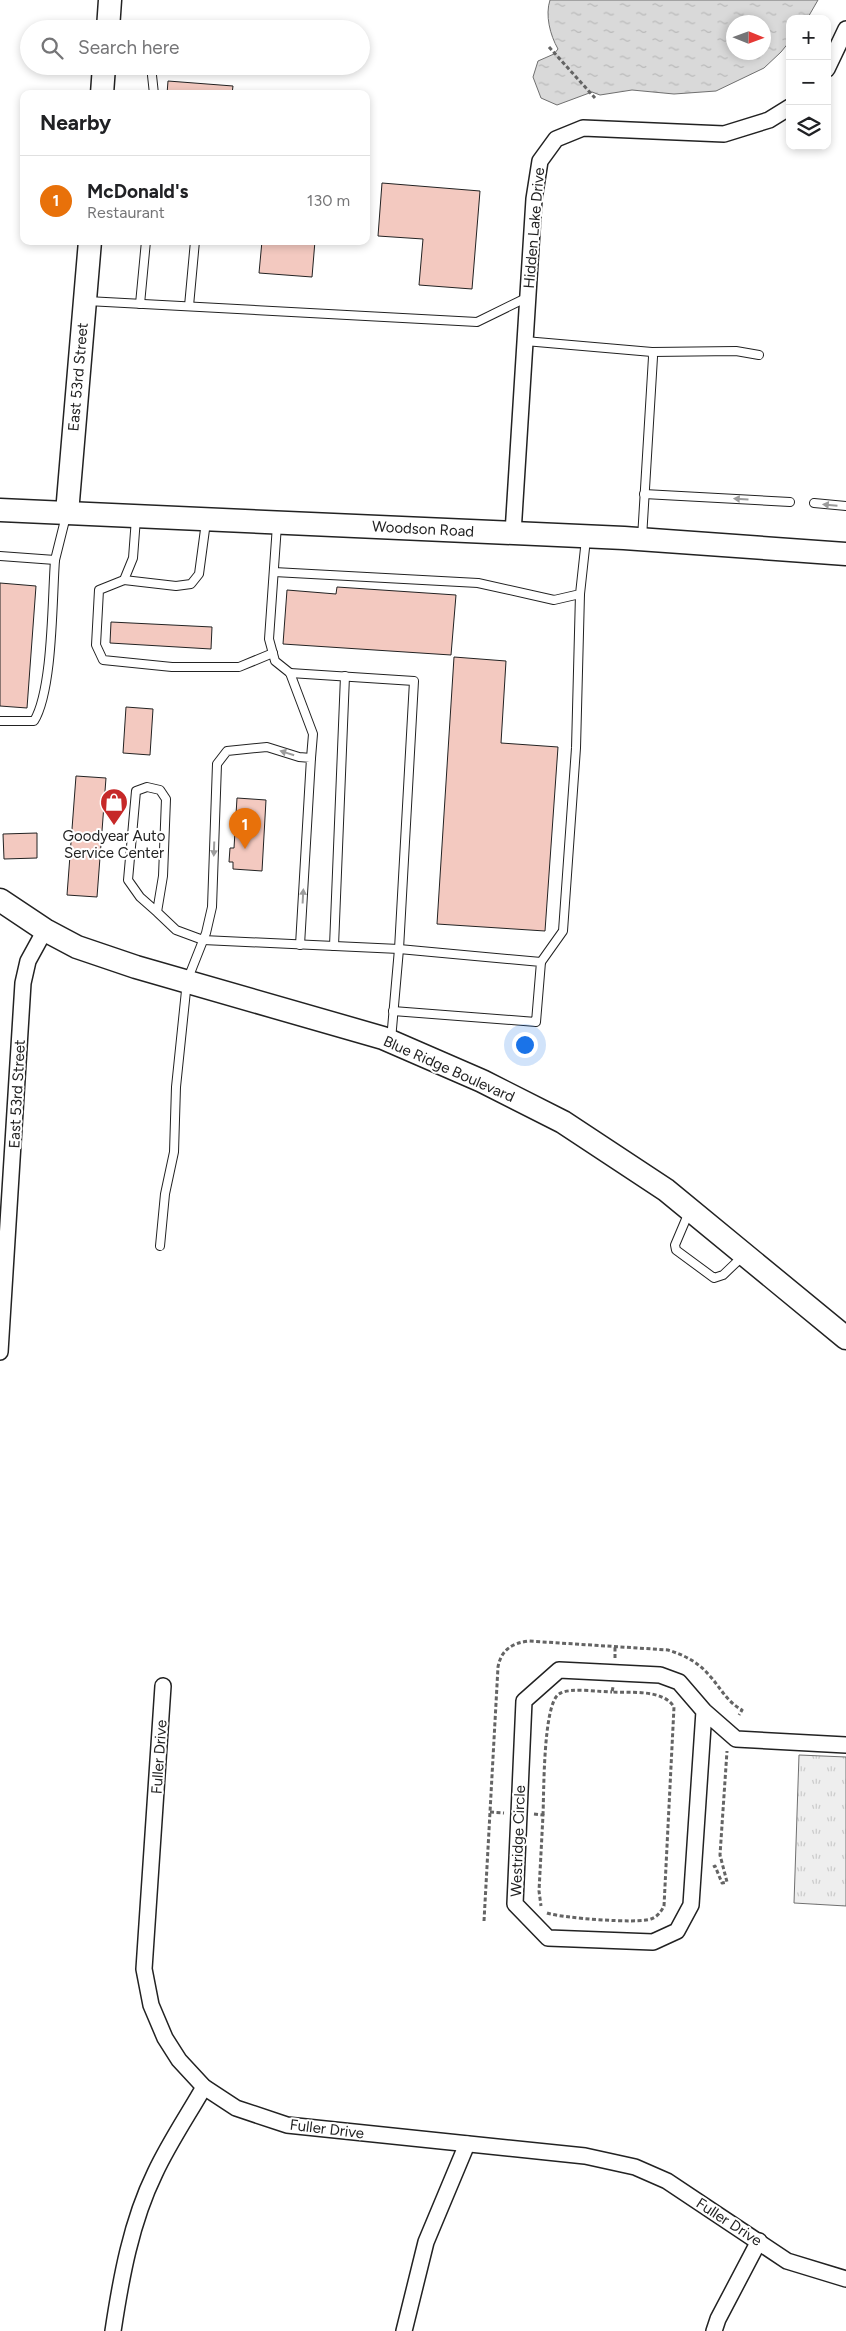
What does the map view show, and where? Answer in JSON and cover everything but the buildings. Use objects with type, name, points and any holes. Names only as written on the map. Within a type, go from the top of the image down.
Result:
[{"type":"street","points":[[109,20],[110,0]]},
{"type":"street","points":[[831,61],[845,34]]},
{"type":"street","points":[[102,90],[103,75]]},
{"type":"street","name":"Hidden Lake Drive","points":[[514,534],[534,200],[540,161],[556,139],[583,128],[724,134],[769,120],[786,109]]},
{"type":"street","name":"East 53rd Street","points":[[67,513],[90,245]]},
{"type":"street","name":"Woodson Road","points":[[0,510],[586,536],[846,554]]},
{"type":"street","name":"Blue Ridge Boulevard","points":[[0,900],[45,930],[77,947],[136,967],[187,980],[391,1042],[482,1081],[563,1122],[666,1190],[846,1338]]},
{"type":"street","name":"East 53rd Street","points":[[0,1352],[23,983],[28,962],[45,930]]},
{"type":"street","name":"Westridge Circle","points":[[704,1711],[691,1905],[677,1931],[653,1942],[548,1938],[515,1904],[524,1701],[558,1670],[660,1675],[679,1682],[704,1711],[736,1739],[846,1745]]},
{"type":"street","name":"Fuller Drive","points":[[163,1686],[144,1969],[151,2005],[164,2038],[179,2060],[204,2086],[236,2108],[287,2125],[585,2156],[635,2167],[667,2181],[787,2261],[846,2279]]},
{"type":"street","points":[[113,2331],[124,2268],[134,2229],[154,2173],[204,2086]]},
{"type":"street","points":[[404,2331],[426,2242],[467,2144]]},
{"type":"street","points":[[714,2331],[718,2319],[759,2241]]},
{"type":"lane","points":[[152,75],[154,90]]},
{"type":"lane","points":[[140,304],[146,245]]},
{"type":"lane","points":[[189,306],[195,245]]},
{"type":"lane","points":[[85,301],[477,322],[528,297]]},
{"type":"lane","points":[[525,341],[652,352],[736,351],[759,355]]},
{"type":"lane","points":[[642,540],[654,357],[652,352]]},
{"type":"lane","points":[[644,494],[790,502]]},
{"type":"lane","points":[[814,503],[846,506]]},
{"type":"lane","points":[[0,721],[34,721],[39,712],[46,685],[55,560],[67,513]]},
{"type":"lane","points":[[124,580],[133,558],[136,517]]},
{"type":"lane","points":[[206,520],[199,574],[191,584],[176,586],[124,580],[99,590],[96,645],[103,660],[172,667],[239,667],[273,653]]},
{"type":"lane","points":[[277,523],[269,639],[275,661],[290,673],[313,734],[300,945]]},
{"type":"lane","points":[[393,1011],[536,1022],[541,962],[563,931],[576,748],[580,594],[586,536]]},
{"type":"lane","points":[[0,556],[55,560]]},
{"type":"lane","points":[[274,572],[478,584],[554,600],[580,594]]},
{"type":"lane","points":[[290,673],[414,681],[399,949],[391,1042]]},
{"type":"lane","points":[[334,946],[345,676]]},
{"type":"lane","points":[[160,1246],[165,1194],[174,1152],[176,1087],[187,980],[204,940],[212,907],[217,764],[227,751],[267,747],[299,757],[311,758]]},
{"type":"lane","points":[[157,912],[163,876],[166,799],[160,790],[147,787],[136,791],[128,880],[140,897],[176,930],[204,940],[399,949],[541,962]]},
{"type":"lane","points":[[690,1210],[675,1244],[676,1250],[714,1278],[723,1276],[744,1254]]},
{"type":"path","points":[[549,47],[595,98]]},
{"type":"path","points":[[484,1921],[497,1674],[499,1659],[504,1651],[516,1642],[529,1641],[661,1649],[689,1658],[709,1674],[731,1704],[742,1710],[739,1715]]},
{"type":"path","points":[[614,1664],[615,1646]]},
{"type":"path","points":[[612,1692],[613,1682]]},
{"type":"path","points":[[564,1691],[653,1695],[665,1698],[674,1707],[665,1898],[660,1912],[650,1920],[642,1921],[563,1917],[547,1912],[539,1901],[543,1815],[548,1719],[554,1698],[564,1691]]},
{"type":"path","points":[[713,1867],[715,1866],[722,1883],[728,1882],[720,1854],[726,1755],[729,1746]]},
{"type":"path","points":[[490,1812],[507,1814]]},
{"type":"path","points":[[526,1814],[543,1815]]},
{"type":"green space","points":[[799,1755],[846,1757],[846,1906],[794,1903]]},
{"type":"water","points":[[550,0],[818,0],[809,15],[786,15],[786,46],[764,68],[716,91],[674,94],[632,90],[600,95],[592,92],[557,105],[541,98],[533,77],[538,61],[554,54],[558,49],[549,25],[548,12]]},
{"type":"place","name":"Goodyear Auto Service Center","points":[[114,826]]},
{"type":"place","name":"McDonald's","points":[[245,849]]}]
